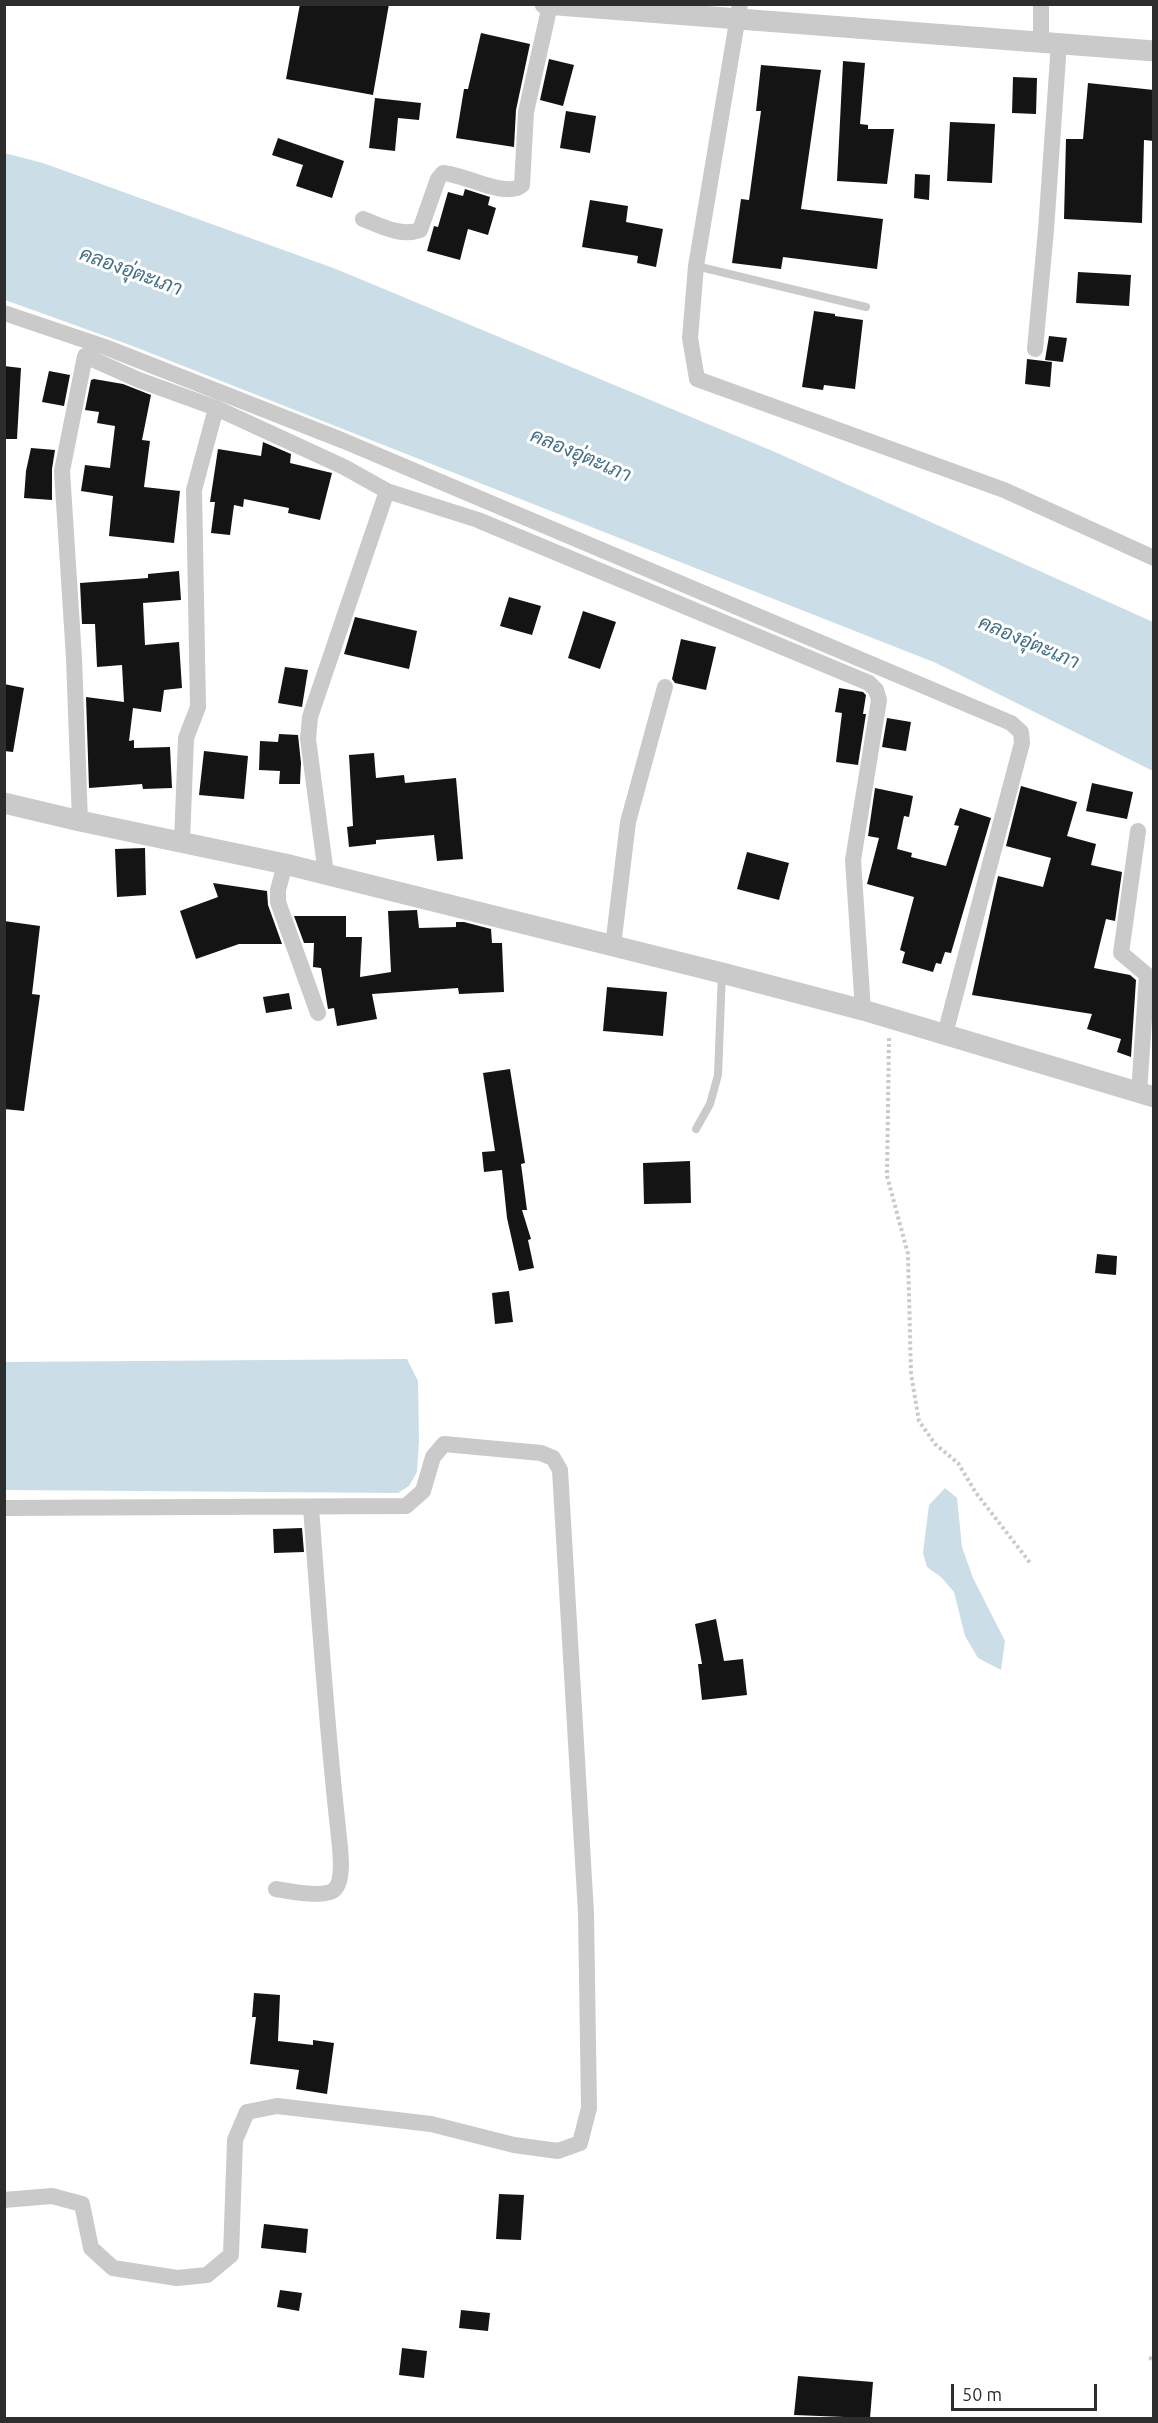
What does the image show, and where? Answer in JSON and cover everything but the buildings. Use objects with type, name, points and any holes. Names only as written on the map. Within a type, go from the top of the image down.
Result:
[{"type":"street","points":[[1035,349],[1046,230],[1050,43],[1041,4]]},
{"type":"street","points":[[363,219],[398,232],[411,233],[420,230],[438,179],[443,173],[507,190],[517,189],[522,185],[526,112],[548,5],[740,11],[1050,43],[1154,51]]},
{"type":"street","points":[[740,11],[696,266],[690,338],[697,379],[1004,490],[1154,558]]},
{"type":"street","points":[[4,313],[105,347],[344,441],[1011,723],[1021,732],[1022,743],[945,1034]]},
{"type":"street","points":[[80,821],[74,658],[62,471],[85,356],[139,380],[216,408],[344,467],[387,491],[478,520],[869,683],[876,690],[879,700],[853,860],[863,1010]]},
{"type":"street","points":[[182,842],[186,738],[198,707],[194,490],[216,408]]},
{"type":"street","points":[[326,874],[308,739],[310,717],[387,491]]},
{"type":"street","points":[[613,946],[628,822],[665,687]]},
{"type":"street","points":[[4,803],[285,864],[613,946],[863,1010],[1146,1095],[1147,975],[1121,953],[1138,831]]},
{"type":"street","points":[[285,864],[278,890],[278,902],[318,1013]]},
{"type":"street","points":[[4,1508],[406,1506],[423,1491],[433,1457],[444,1444],[541,1453],[553,1458],[560,1470],[586,1913],[589,2108],[580,2143],[558,2151],[514,2145],[419,2122],[277,2106],[247,2112],[235,2140],[231,2255],[207,2275],[177,2278],[113,2268],[91,2248],[82,2204],[52,2196],[4,2200]]},
{"type":"street","points":[[276,1889],[307,1893],[334,1891],[338,1884],[342,1863],[331,1764],[311,1506]]},
{"type":"lane","points":[[696,266],[866,307]]},
{"type":"lane","points":[[696,1129],[710,1104],[718,1075],[722,974]]},
{"type":"path","points":[[889,1018],[887,1176],[908,1254],[911,1374],[919,1421],[935,1444],[958,1463],[976,1493],[1031,1564]]},
{"type":"water","name":"คลองอุ่ตะเภา","points":[[4,153],[43,163],[336,269],[775,452],[1153,622],[1153,771],[936,663],[130,345],[5,300]]},
{"type":"water","points":[[407,1359],[418,1381],[417,1472],[409,1486],[398,1493],[5,1490],[5,1362]]},
{"type":"water","points":[[945,1488],[957,1498],[962,1547],[973,1578],[1005,1641],[1001,1670],[978,1658],[965,1636],[954,1592],[941,1577],[927,1567],[923,1553],[929,1505]]}]
